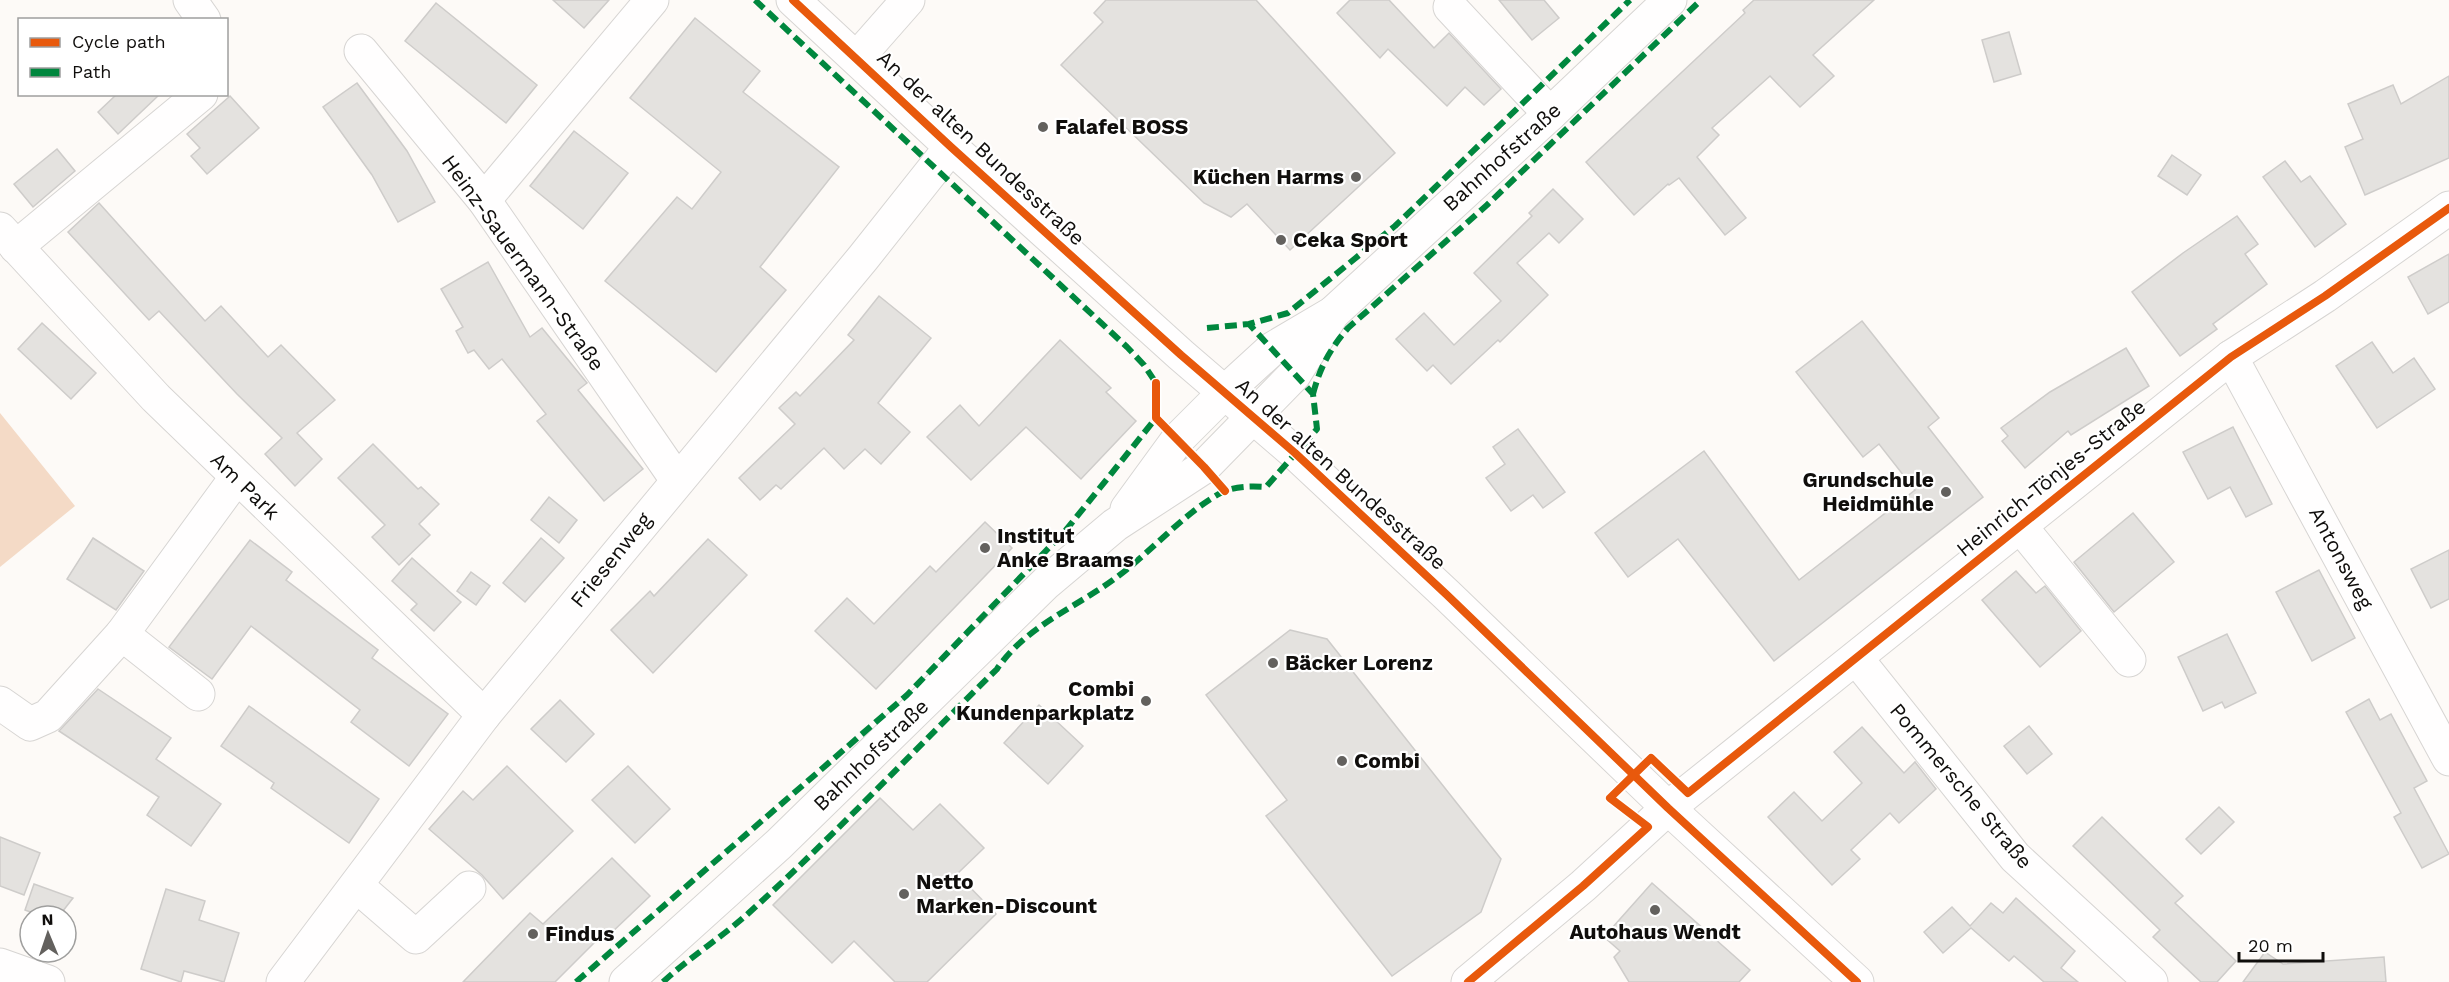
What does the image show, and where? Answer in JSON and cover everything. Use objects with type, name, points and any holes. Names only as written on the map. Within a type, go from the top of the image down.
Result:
[{"type":"street","points":[[190,0],[203,18]]},
{"type":"street","points":[[484,200],[652,0]]},
{"type":"street","name":"An der alten Bundesstraße","points":[[793,0],[951,147],[1254,417],[1447,595],[1668,808],[1857,982]]},
{"type":"street","points":[[857,58],[908,0]]},
{"type":"street","name":"Bahnhofstraße","points":[[1115,525],[1178,439],[1225,392],[1272,350],[1333,313],[1550,114],[1670,0]]},
{"type":"street","points":[[1450,7],[1550,114]]},
{"type":"street","name":"Heinz-Sauermann-Straße","points":[[361,51],[484,200],[677,480]]},
{"type":"street","name":"Am Park","points":[[198,96],[8,238],[156,398],[236,478],[484,715]]},
{"type":"street","name":"Friesenweg","points":[[283,982],[484,715],[863,258],[951,147]]},
{"type":"street","name":"Heinrich-Tönjes-Straße","points":[[1468,982],[1583,886],[1668,808],[2231,357],[2325,296],[2449,208]]},
{"type":"street","name":"Bahnhofstraße","points":[[626,982],[779,844],[1046,583],[1115,525],[1204,467],[1294,375],[1333,313]]},
{"type":"street","name":"Antonsweg","points":[[2231,357],[2449,759]]},
{"type":"street","points":[[0,703],[30,724],[48,716],[122,634],[236,478]]},
{"type":"street","points":[[2020,526],[2129,660]]},
{"type":"street","points":[[122,634],[198,694]]},
{"type":"street","name":"Pommersche Straße","points":[[1856,658],[2015,857],[2151,982]]},
{"type":"street","points":[[357,886],[416,937],[469,888]]},
{"type":"street","points":[[0,965],[48,982]]},
{"type":"shaded area","points":[[0,413],[75,506],[0,567]]},
{"type":"building","points":[[553,0],[609,0],[584,28]]},
{"type":"building","points":[[1106,0],[1256,0],[1395,153],[1290,250],[1247,204],[1231,217],[1204,203],[1061,65],[1103,22],[1094,13]]},
{"type":"building","points":[[1350,0],[1389,0],[1434,48],[1449,33],[1501,89],[1484,105],[1465,87],[1447,106],[1388,49],[1380,58],[1337,13]]},
{"type":"building","points":[[1499,0],[1544,0],[1559,18],[1532,40]]},
{"type":"building","points":[[1754,0],[1874,0],[1813,55],[1834,76],[1800,107],[1770,76],[1712,128],[1719,135],[1697,157],[1746,218],[1725,235],[1679,178],[1668,184],[1634,215],[1586,162],[1745,13],[1743,10]]},
{"type":"building","points":[[436,3],[537,85],[506,123],[405,41]]},
{"type":"building","points":[[695,18],[760,71],[743,92],[839,167],[760,267],[786,290],[716,372],[605,281],[677,197],[692,209],[721,172],[630,98]]},
{"type":"building","points":[[2009,32],[2021,74],[1994,82],[1982,40]]},
{"type":"building","points":[[2449,76],[2449,158],[2365,195],[2345,147],[2363,139],[2348,104],[2393,85],[2401,104]]},
{"type":"building","points":[[357,83],[407,151],[435,202],[398,222],[372,175],[323,107]]},
{"type":"building","points":[[115,96],[158,96],[118,134],[98,112]]},
{"type":"building","points":[[230,96],[259,128],[207,174],[191,156],[200,148],[187,134]]},
{"type":"building","points":[[574,131],[628,173],[583,229],[530,186]]},
{"type":"building","points":[[57,149],[75,171],[33,207],[14,184]]},
{"type":"building","points":[[2172,155],[2201,175],[2187,195],[2158,176]]},
{"type":"building","points":[[2285,161],[2301,182],[2310,176],[2346,224],[2315,247],[2263,177]]},
{"type":"building","points":[[1553,189],[1583,219],[1559,243],[1549,233],[1517,263],[1548,295],[1500,342],[1498,340],[1451,384],[1433,365],[1427,371],[1396,339],[1424,313],[1454,345],[1501,301],[1474,273],[1532,216],[1529,213]]},
{"type":"building","points":[[99,203],[205,321],[221,306],[268,357],[281,345],[335,400],[297,433],[322,459],[295,486],[265,454],[282,438],[159,311],[149,320],[68,232]]},
{"type":"building","points":[[2237,216],[2258,244],[2245,254],[2267,284],[2213,324],[2217,329],[2180,356],[2132,292]]},
{"type":"building","points":[[2449,254],[2449,302],[2428,314],[2408,277]]},
{"type":"building","points":[[488,262],[530,337],[542,328],[587,383],[578,390],[643,469],[604,501],[537,421],[546,414],[502,359],[489,369],[474,350],[468,353],[456,331],[463,327],[441,289]]},
{"type":"building","points":[[879,296],[931,338],[878,403],[910,432],[881,464],[865,449],[844,469],[824,448],[781,489],[776,485],[760,500],[739,478],[795,424],[779,408],[796,392],[800,396],[854,340],[848,335]]},
{"type":"building","name":"Grundschule Heidmühle","points":[[1862,321],[1939,418],[1928,427],[1983,497],[1774,661],[1678,539],[1628,577],[1595,533],[1704,451],[1799,580],[1915,490],[1879,444],[1863,457],[1796,372]]},
{"type":"building","points":[[42,323],[96,373],[71,399],[18,349]]},
{"type":"building","points":[[1060,340],[1111,388],[1106,392],[1136,421],[1081,479],[1026,427],[971,480],[927,437],[960,405],[979,426]]},
{"type":"building","points":[[2372,342],[2393,373],[2414,358],[2435,389],[2377,428],[2336,366]]},
{"type":"building","points":[[2126,348],[2149,386],[2071,435],[2068,431],[2025,468],[2002,441],[2008,436],[2001,428],[2050,392]]},
{"type":"building","points":[[2233,427],[2272,504],[2246,517],[2230,487],[2208,499],[2183,452]]},
{"type":"building","points":[[1518,429],[1565,492],[1543,508],[1533,495],[1511,511],[1486,478],[1505,464],[1493,447]]},
{"type":"building","points":[[373,444],[418,489],[421,487],[439,504],[419,524],[430,535],[399,565],[372,537],[385,525],[338,478]]},
{"type":"building","points":[[549,497],[577,520],[559,543],[531,520]]},
{"type":"building","points":[[2133,513],[2174,562],[2114,612],[2074,562]]},
{"type":"building","points":[[985,522],[1012,548],[876,689],[815,631],[847,598],[874,624],[930,566],[936,572]]},
{"type":"building","points":[[93,538],[144,571],[116,610],[67,579]]},
{"type":"building","points":[[541,538],[564,558],[525,602],[503,583]]},
{"type":"building","points":[[708,539],[747,575],[653,673],[611,630],[650,591],[654,596]]},
{"type":"building","points":[[250,540],[292,572],[286,580],[378,650],[372,658],[448,714],[409,766],[351,722],[360,710],[251,626],[212,679],[169,647]]},
{"type":"building","points":[[2449,550],[2449,599],[2431,608],[2411,569]]},
{"type":"building","points":[[412,558],[461,602],[434,631],[411,610],[417,604],[392,581]]},
{"type":"building","points":[[2319,570],[2355,638],[2312,661],[2276,592]]},
{"type":"building","points":[[2016,571],[2036,593],[2045,586],[2081,631],[2040,667],[1982,600]]},
{"type":"building","points":[[471,572],[490,586],[476,605],[457,591]]},
{"type":"building","points":[[1290,630],[1327,639],[1501,859],[1481,912],[1392,976],[1266,816],[1287,800],[1206,695]]},
{"type":"building","points":[[2227,634],[2256,693],[2225,708],[2222,702],[2203,711],[2178,657]]},
{"type":"building","points":[[98,689],[171,738],[156,759],[221,804],[191,846],[147,815],[159,797],[59,731]]},
{"type":"building","points":[[2369,699],[2380,720],[2391,714],[2427,781],[2414,788],[2449,854],[2422,868],[2394,817],[2401,813],[2346,712]]},
{"type":"building","points":[[560,700],[594,734],[566,762],[531,729]]},
{"type":"building","points":[[1039,705],[1083,746],[1048,784],[1004,743]]},
{"type":"building","points":[[249,706],[379,799],[349,843],[271,788],[274,783],[221,746]]},
{"type":"building","points":[[2029,726],[2052,754],[2027,774],[2004,746]]},
{"type":"building","points":[[1862,727],[1904,773],[1915,762],[1936,789],[1899,823],[1890,813],[1851,850],[1860,859],[1832,885],[1768,817],[1794,792],[1822,821],[1862,783],[1834,752]]},
{"type":"building","points":[[507,766],[573,831],[503,899],[482,875],[429,829],[463,791],[473,800]]},
{"type":"building","points":[[628,766],[670,809],[635,843],[592,800]]},
{"type":"building","points":[[880,798],[913,830],[940,804],[984,848],[957,874],[996,914],[927,982],[895,982],[854,941],[832,963],[773,905]]},
{"type":"building","points":[[2219,807],[2234,822],[2201,854],[2186,839]]},
{"type":"building","points":[[2102,817],[2183,896],[2175,903],[2236,961],[2217,982],[2201,982],[2153,937],[2160,930],[2073,846]]},
{"type":"building","points":[[0,837],[40,853],[24,895],[0,886]]},
{"type":"building","points":[[612,858],[650,896],[609,935],[605,932],[555,982],[463,982],[530,913],[543,924]]},
{"type":"building","name":"Autohaus Wendt","points":[[1652,883],[1750,970],[1739,982],[1629,982],[1614,957],[1620,951],[1604,937]]},
{"type":"building","points":[[34,884],[73,898],[68,904],[27,904]]},
{"type":"building","points":[[166,889],[205,901],[199,920],[239,933],[224,982],[184,971],[181,982],[141,969]]},
{"type":"building","points":[[2016,898],[2075,951],[2061,968],[2078,982],[2044,982],[2014,956],[2009,961],[1971,928],[1943,953],[1924,932],[1952,907],[1970,926],[1991,903],[2003,913]]},
{"type":"building","points":[[2265,952],[2283,964],[2384,957],[2386,982],[2243,982]]},
{"type":"marked path","points":[[755,0],[1127,347],[1144,365],[1156,383]]},
{"type":"marked path","points":[[1207,328],[1249,324],[1288,313],[1395,226],[1630,0]]},
{"type":"marked path","points":[[1313,394],[1326,359],[1348,328],[1487,205],[1701,0]]},
{"type":"marked path","points":[[663,982],[784,881],[997,669],[1022,641],[1117,577],[1203,504],[1217,495],[1235,488],[1266,487],[1317,429],[1313,394],[1249,324]]},
{"type":"marked path","points":[[576,982],[907,695],[1066,530],[1156,418]]},
{"type":"cycle path","points":[[793,0],[1181,355],[1295,453],[1447,595],[1668,808],[1857,982]]},
{"type":"cycle path","points":[[1468,982],[1583,886],[1648,827],[1610,798],[1651,758],[1688,793],[2231,357],[2325,296],[2449,208]]},
{"type":"cycle path","points":[[1156,383],[1156,418],[1225,491]]},
{"type":"place","name":"Falafel BOSS","points":[[1043,127]]},
{"type":"place","name":"Küchen Harms","points":[[1356,177]]},
{"type":"place","name":"Ceka Sport","points":[[1281,240]]},
{"type":"place","name":"Grundschule Heidmühle","points":[[1946,492]]},
{"type":"place","name":"Institut Anke Braams","points":[[985,548]]},
{"type":"place","name":"Bäcker Lorenz","points":[[1273,663]]},
{"type":"place","name":"Combi Kundenparkplatz","points":[[1146,701]]},
{"type":"place","name":"Combi","points":[[1342,761]]},
{"type":"place","name":"Netto Marken-Discount","points":[[904,894]]},
{"type":"place","name":"Autohaus Wendt","points":[[1655,910]]},
{"type":"place","name":"Findus","points":[[533,934]]}]
